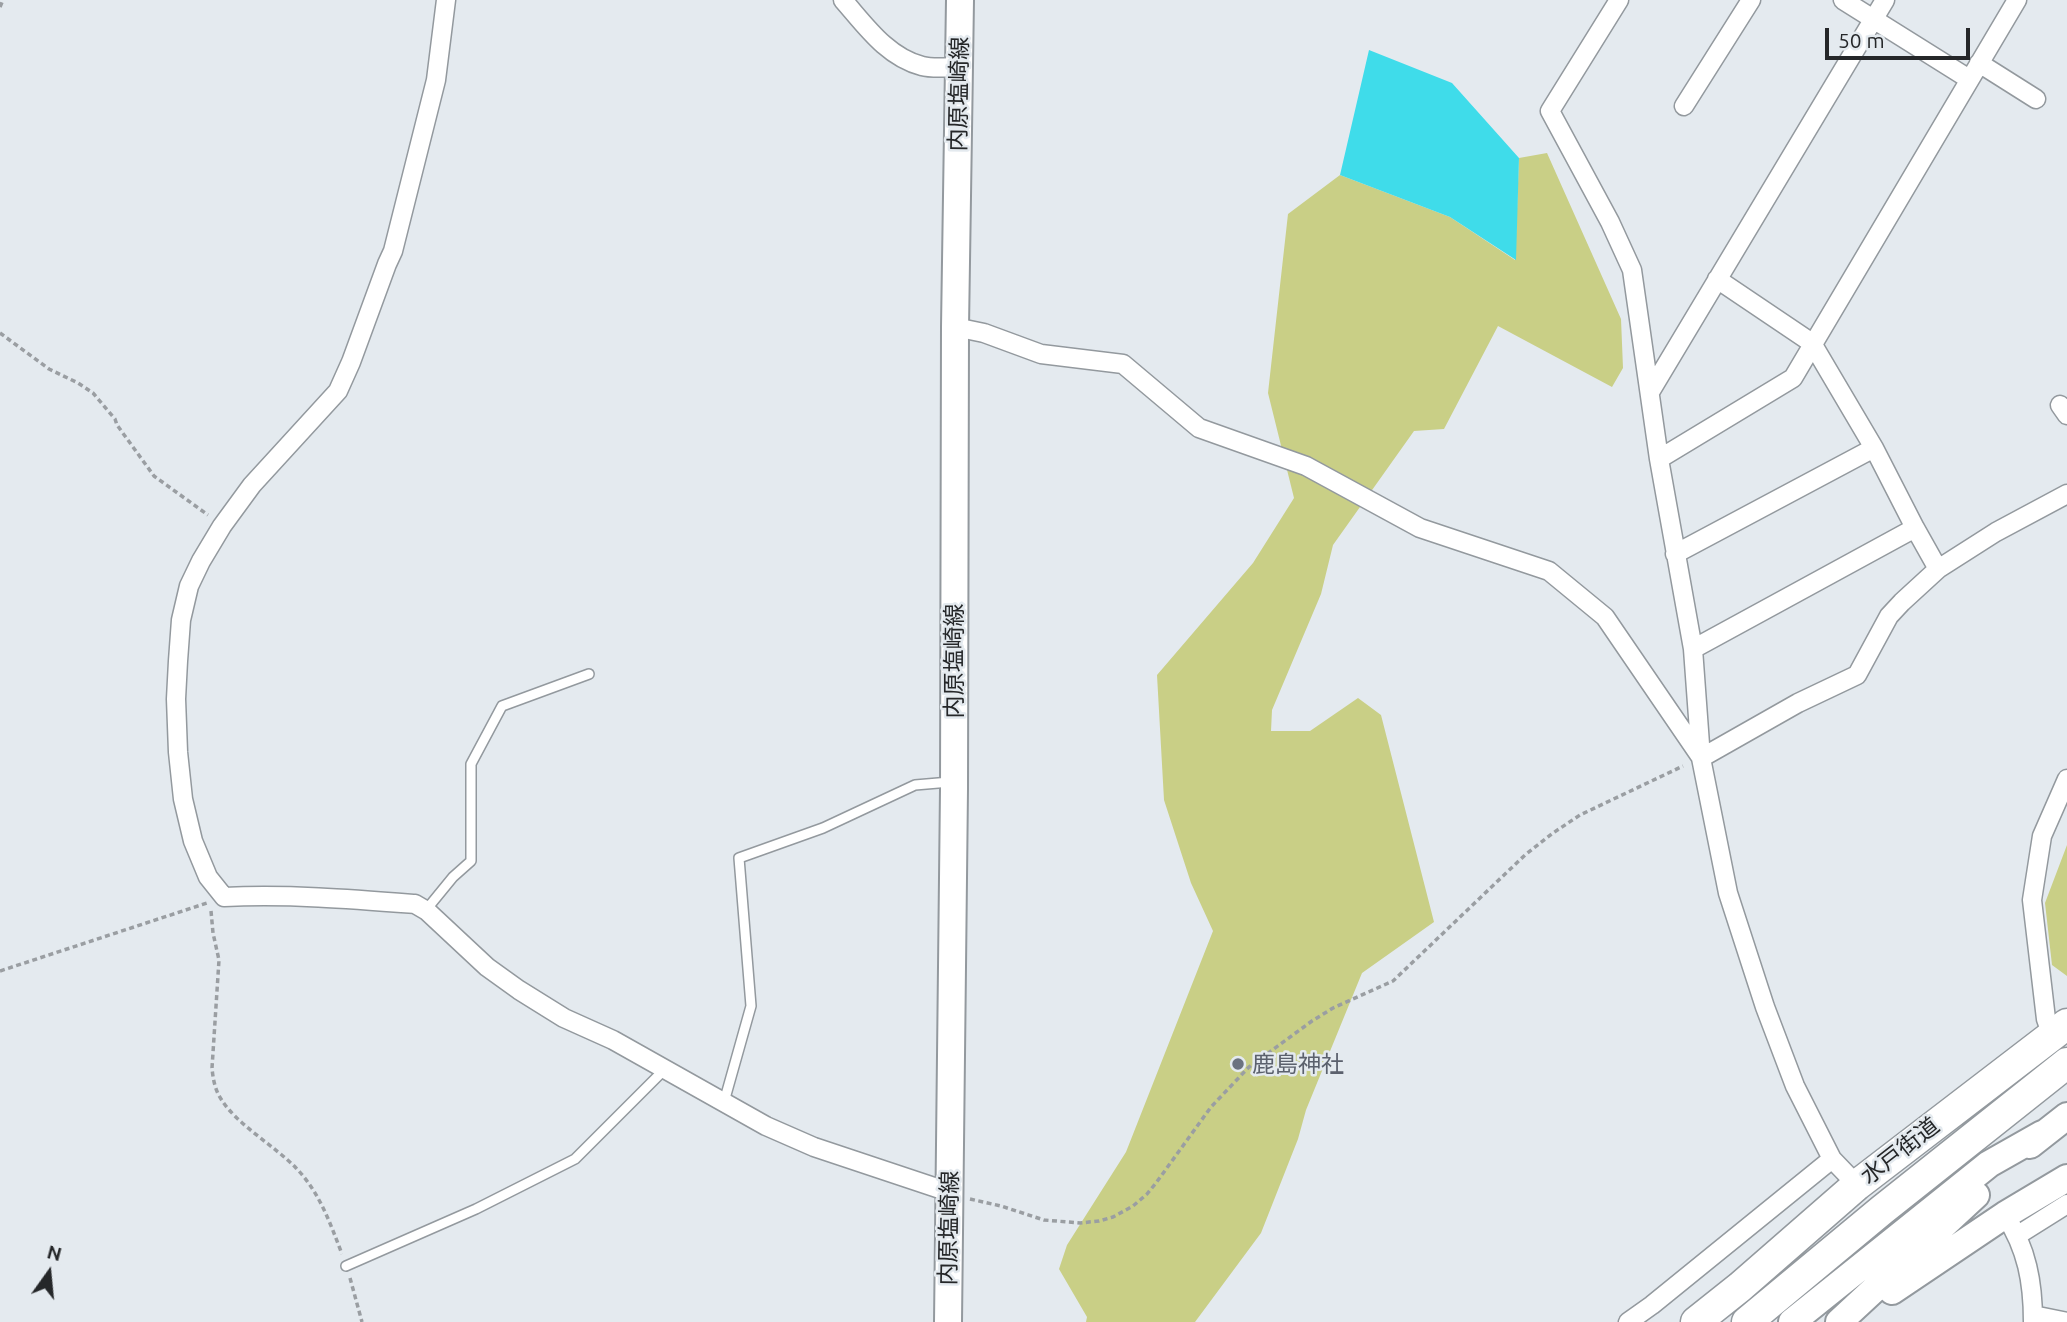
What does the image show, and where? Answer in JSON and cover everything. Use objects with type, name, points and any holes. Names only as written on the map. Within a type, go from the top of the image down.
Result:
[{"type":"highway","name":"水戸街道","points":[[1740,1287],[1857,1185],[2059,1030]]},
{"type":"highway","name":"水戸街道","points":[[1747,1322],[2067,1063]]},
{"type":"highway","points":[[1682,1322],[1740,1287]]},
{"type":"highway","points":[[1696,1322],[1740,1287]]},
{"type":"main road","name":"内原塩崎線","points":[[948,1322],[960,0]]},
{"type":"main road","points":[[1792,1322],[1989,1164],[2042,1134],[2067,1116]]},
{"type":"main road","points":[[1839,1322],[2042,1134]]},
{"type":"main road","points":[[1846,1322],[2011,1225],[2067,1178]]},
{"type":"street","points":[[446,0],[436,80],[404,212],[393,251],[351,362],[338,391],[252,485],[222,526],[189,586],[181,620],[176,699],[177,752],[192,841],[208,877],[223,897],[326,897],[415,904],[426,910],[487,967],[564,1018],[613,1040],[766,1126],[814,1147],[949,1192]]},
{"type":"street","points":[[843,0],[883,46],[922,66],[960,67]]},
{"type":"street","points":[[1619,0],[1550,111],[1610,222],[1632,270],[1659,459],[1693,649],[1701,758],[1728,893],[1765,1007],[1796,1086],[1832,1159],[1857,1185]]},
{"type":"street","points":[[1684,106],[1751,0]]},
{"type":"street","points":[[1843,0],[1969,79]]},
{"type":"street","points":[[1650,391],[1885,0]]},
{"type":"street","points":[[1659,459],[1793,378],[2017,0]]},
{"type":"street","points":[[1979,63],[2036,99]]},
{"type":"street","points":[[1717,279],[1812,343],[1874,447],[1938,569]]},
{"type":"street","points":[[956,327],[984,333],[1041,354],[1123,364],[1199,428],[1307,466],[1420,528],[1549,572],[1605,617],[1701,758]]},
{"type":"street","points":[[1675,554],[1874,447]]},
{"type":"street","points":[[1701,758],[1798,703],[1857,675],[1889,616],[1938,569],[1996,532],[2067,494]]},
{"type":"street","points":[[1693,649],[1915,528]]},
{"type":"street","points":[[2059,1030],[2046,1019],[2032,900],[2042,836],[2067,779]]},
{"type":"street","points":[[1628,1322],[1832,1159]]},
{"type":"street","points":[[2067,1203],[2011,1225],[2028,1265],[2033,1318],[2067,1322]]},
{"type":"lane","points":[[426,910],[453,877],[471,861],[471,764],[502,706],[589,674]]},
{"type":"lane","points":[[724,1102],[751,1006],[739,858],[823,828],[915,785],[954,782]]},
{"type":"lane","points":[[346,1266],[476,1209],[575,1159],[665,1069]]},
{"type":"path","points":[[0,7],[3,0]]},
{"type":"path","points":[[0,333],[49,369],[93,393],[115,419],[153,476],[222,526]]},
{"type":"path","points":[[949,1192],[1044,1220],[1099,1222],[1123,1212],[1147,1195],[1211,1107],[1249,1067],[1312,1021],[1393,981],[1525,855],[1553,833],[1580,815],[1701,758]]},
{"type":"path","points":[[0,971],[211,902],[213,933],[219,960],[212,1068],[214,1084],[221,1099],[233,1114],[298,1170],[315,1192],[327,1214],[346,1266],[362,1322]]},
{"type":"green space","points":[[1547,153],[1621,319],[1623,368],[1612,387],[1498,326],[1444,429],[1414,431],[1333,545],[1321,594],[1272,710],[1271,731],[1310,731],[1358,698],[1381,715],[1434,922],[1362,973],[1306,1110],[1298,1139],[1261,1233],[1195,1322],[1086,1322],[1087,1317],[1059,1269],[1067,1245],[1126,1152],[1213,931],[1191,883],[1164,800],[1157,675],[1253,563],[1294,498],[1268,393],[1288,214],[1340,175],[1450,217],[1515,260],[1519,158]]},
{"type":"green space","points":[[2067,845],[2067,976],[2052,965],[2045,903]]},
{"type":"water","points":[[1369,50],[1452,83],[1519,158],[1516,260],[1450,217],[1340,175]]},
{"type":"place","name":"鹿島神社","points":[[1238,1064]]}]
